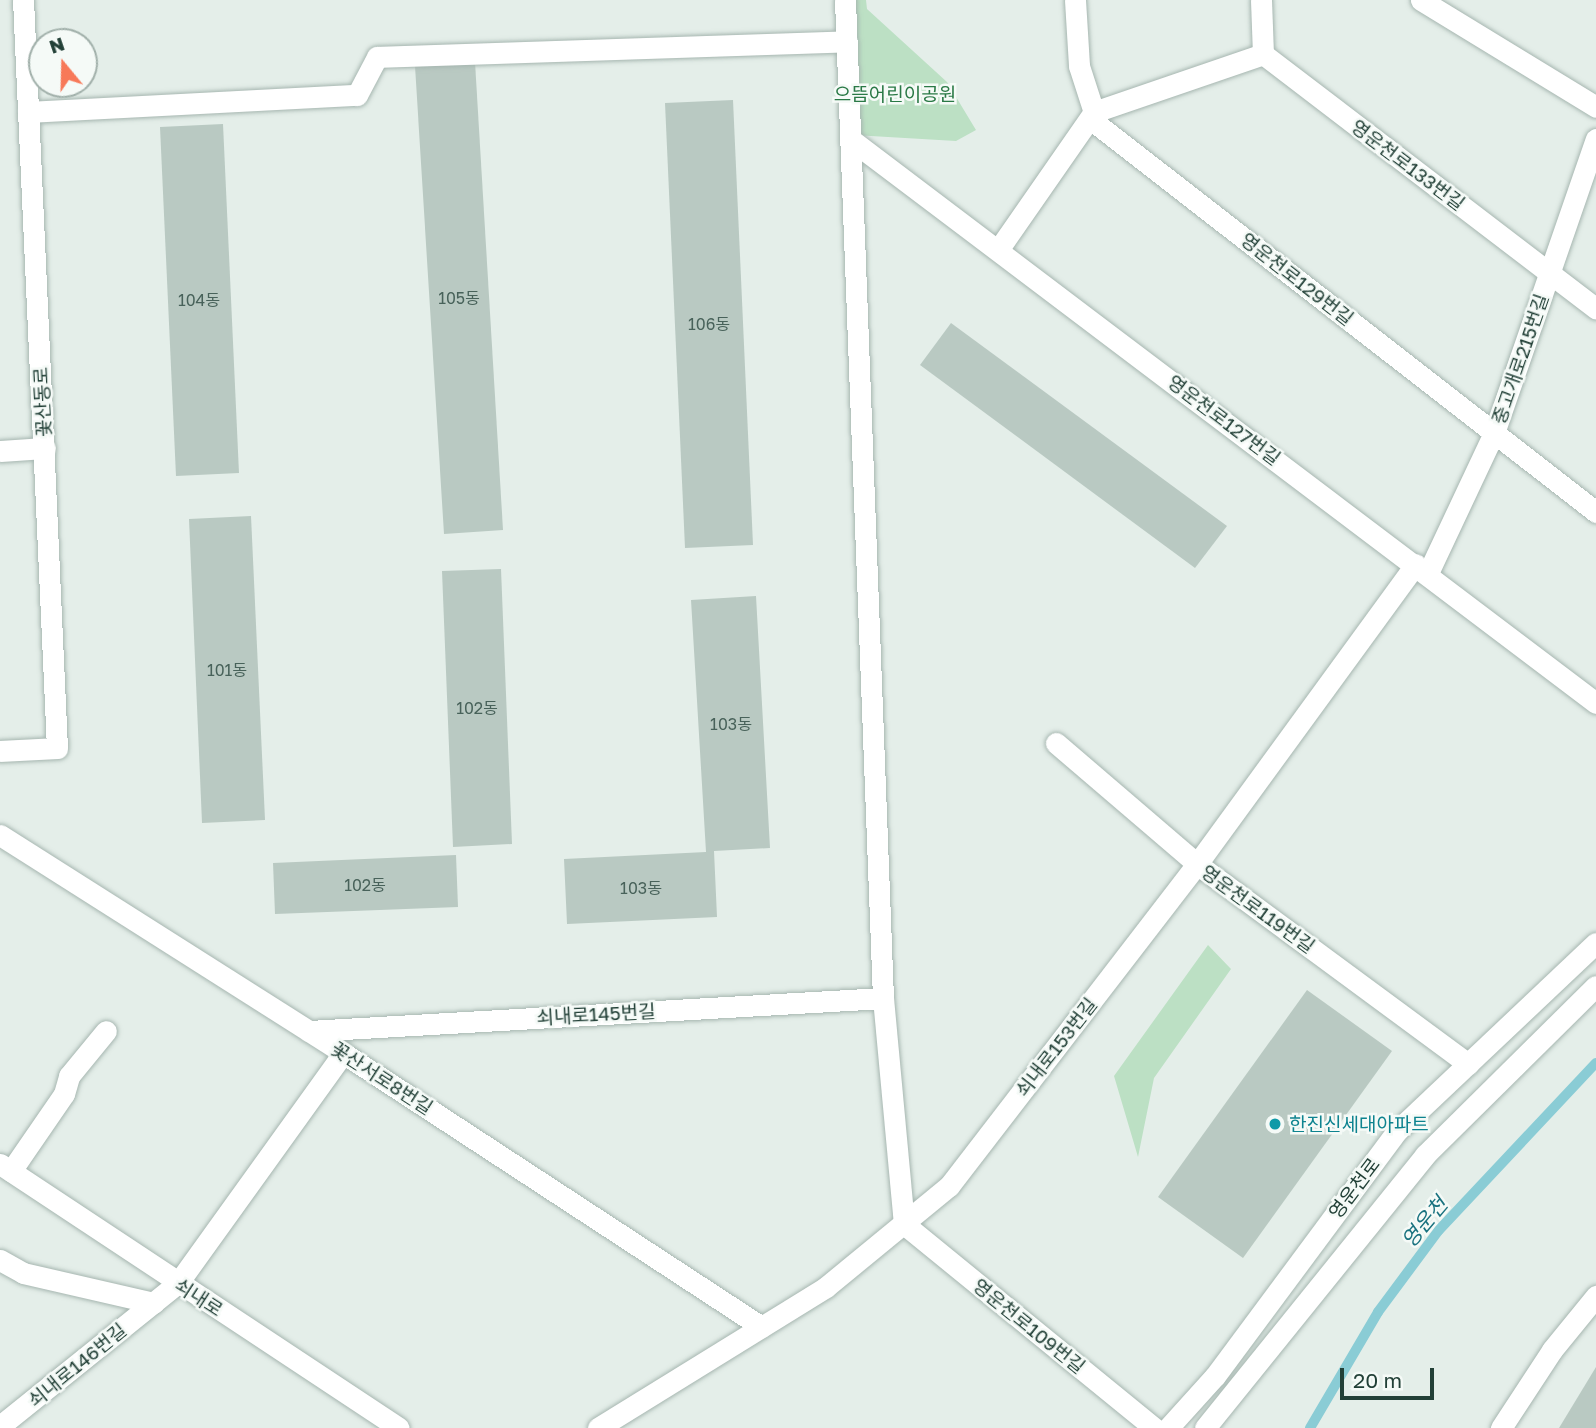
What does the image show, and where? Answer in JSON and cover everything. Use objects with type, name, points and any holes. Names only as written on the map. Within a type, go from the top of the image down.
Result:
[{"type":"street","name":"꽃산동로","points":[[0,751],[57,748],[23,0]]},
{"type":"street","points":[[845,0],[883,998],[904,1223]]},
{"type":"street","name":"영운천로129번길","points":[[1075,0],[1079,66],[1098,125],[1596,512]]},
{"type":"street","points":[[998,250],[1094,112],[1263,54],[1261,0]]},
{"type":"street","points":[[1421,0],[1596,107]]},
{"type":"street","points":[[29,112],[357,95],[377,57],[847,41]]},
{"type":"street","name":"영운천로133번길","points":[[1263,54],[1596,309]]},
{"type":"street","name":"영운천로127번길","points":[[850,139],[1422,568],[1596,703]]},
{"type":"street","name":"중고개로215번길","points":[[1422,568],[1494,433],[1596,139]]},
{"type":"street","points":[[0,451],[45,448]]},
{"type":"street","name":"쇠내로153번길","points":[[598,1428],[826,1287],[949,1186],[1422,568]]},
{"type":"street","name":"영운천로119번길","points":[[1056,743],[1197,864],[1468,1064]]},
{"type":"street","name":"꽃산서로8번길","points":[[0,835],[309,1031],[761,1327]]},
{"type":"street","name":"영운천로","points":[[1168,1428],[1215,1376],[1398,1130],[1596,943]]},
{"type":"street","points":[[1205,1428],[1424,1155],[1596,986]]},
{"type":"street","name":"쇠내로145번길","points":[[309,1031],[883,998]]},
{"type":"street","points":[[5,1167],[64,1094],[69,1076],[106,1031]]},
{"type":"street","points":[[178,1283],[343,1053]]},
{"type":"street","name":"쇠내로","points":[[5,1167],[399,1428]]},
{"type":"street","name":"영운천로109번길","points":[[904,1223],[1154,1428]]},
{"type":"street","name":"쇠내로146번길","points":[[0,1260],[23,1273],[154,1303]]},
{"type":"street","name":"쇠내로146번길","points":[[0,1426],[178,1283]]},
{"type":"street","points":[[1501,1428],[1552,1350],[1596,1296]]},
{"type":"green space","name":"으뜸어린이공원","points":[[848,0],[866,0],[867,9],[947,82],[976,130],[956,141],[854,135]]},
{"type":"green space","points":[[1208,945],[1231,969],[1154,1078],[1138,1157],[1114,1076]]},
{"type":"building","points":[[475,62],[503,530],[444,534],[415,66]]},
{"type":"building","points":[[733,100],[753,545],[685,548],[665,103]]},
{"type":"building","points":[[223,124],[239,473],[176,476],[160,127]]},
{"type":"building","points":[[951,323],[1227,526],[1195,568],[920,365]]},
{"type":"building","points":[[251,516],[265,820],[202,823],[189,519]]},
{"type":"building","points":[[501,569],[512,844],[453,847],[442,571]]},
{"type":"building","points":[[756,596],[770,848],[714,851],[717,917],[567,924],[564,859],[706,852],[691,600]]},
{"type":"building","points":[[456,855],[458,907],[275,914],[273,863]]},
{"type":"building","name":"한진신세대아파트","points":[[1307,990],[1392,1051],[1243,1258],[1158,1197]]},
{"type":"building","points":[[1596,1367],[1596,1428],[1559,1428]]},
{"type":"waterway","name":"영운천","points":[[1310,1428],[1378,1312],[1439,1230],[1596,1063]]},
{"type":"place","name":"한진신세대아파트","points":[[1275,1124]]}]
